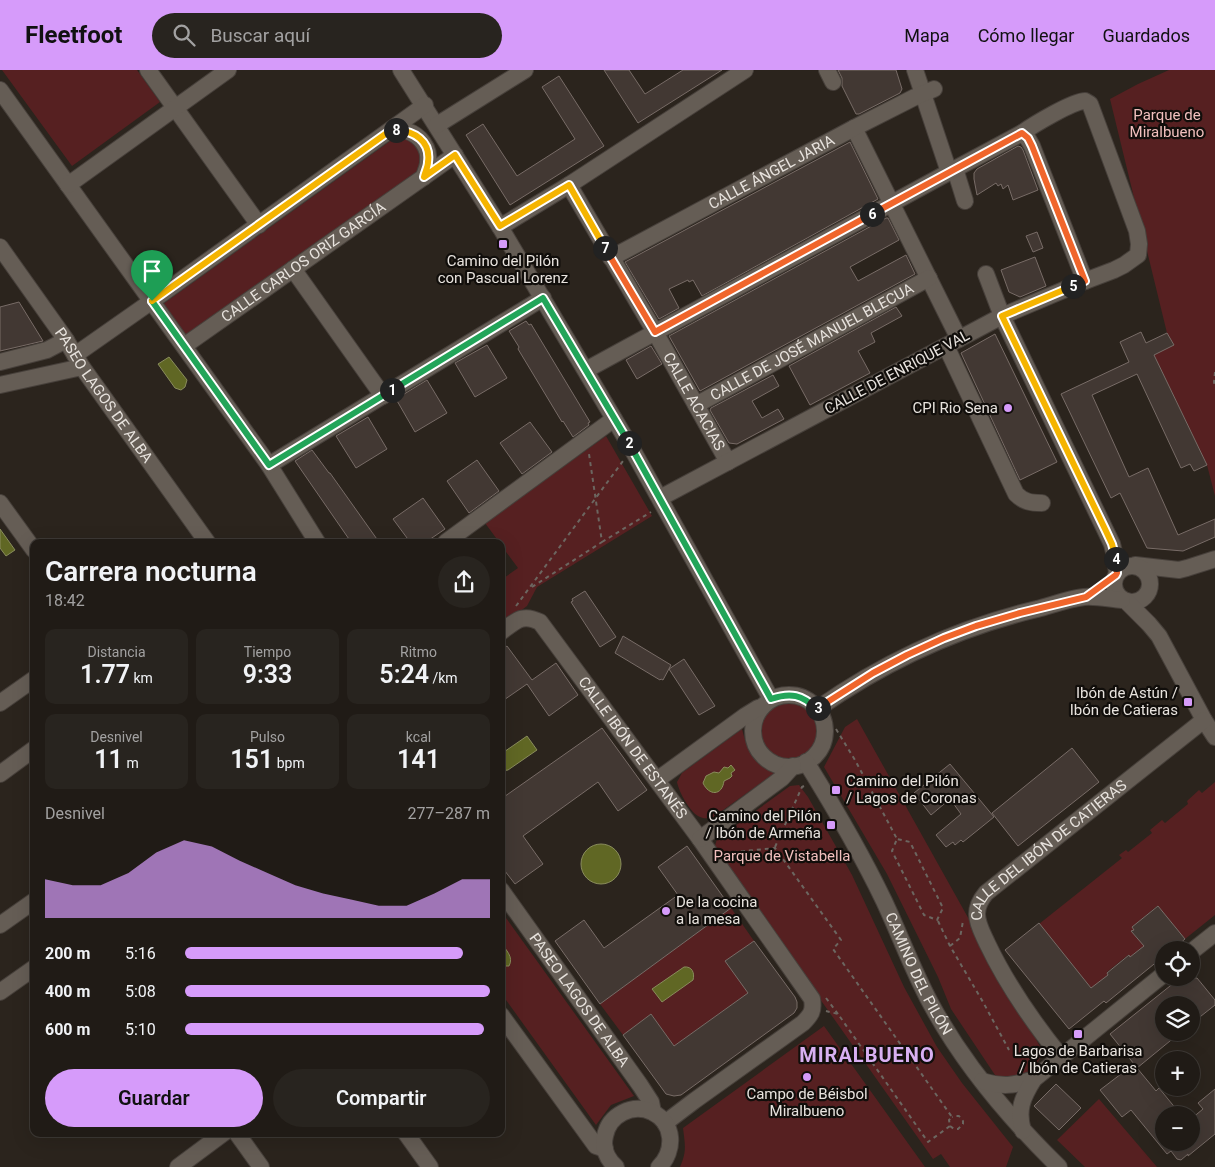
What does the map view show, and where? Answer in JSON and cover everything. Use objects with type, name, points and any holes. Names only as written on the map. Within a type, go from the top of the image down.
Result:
[{"type":"street","points":[[148,70],[259,225]]},
{"type":"street","points":[[68,185],[228,70]]},
{"type":"street","points":[[402,70],[500,226],[586,370],[661,501],[767,703]]},
{"type":"street","points":[[437,125],[525,70]]},
{"type":"street","points":[[500,226],[569,185],[745,70]]},
{"type":"street","points":[[915,70],[928,91],[965,201]]},
{"type":"street","points":[[927,70],[928,91]]},
{"type":"street","points":[[0,90],[269,465],[315,539]]},
{"type":"street","name":"CALLE ÁNGEL JARIA","points":[[611,258],[854,128],[928,91]]},
{"type":"street","name":"CALLE DE ENRIQUE VAL","points":[[661,501],[728,462],[1002,316],[1114,270],[1138,255],[1137,232],[1090,104],[1085,101],[1079,101],[1022,133]]},
{"type":"street","points":[[0,385],[79,361],[152,301],[425,106]]},
{"type":"street","points":[[854,128],[929,278],[953,343],[1016,494],[1021,500],[1031,503],[1042,503]]},
{"type":"street","points":[[391,130],[403,130],[416,135],[425,145],[429,160],[424,177]]},
{"type":"street","points":[[586,370],[1022,133],[1028,138],[1032,146],[1085,281]]},
{"type":"street","name":"CALLE CARLOS ORIZ GARCÍA","points":[[184,346],[455,155]]},
{"type":"street","name":"CALLE ACACIAS","points":[[569,185],[728,462]]},
{"type":"street","name":"PASEO LAGOS DE ALBA","points":[[0,247],[205,539]]},
{"type":"street","points":[[293,269],[383,396]]},
{"type":"street","points":[[986,274],[1002,316],[1105,529],[1116,556],[1115,591],[1149,624],[1158,636],[1215,737]]},
{"type":"street","name":"CALLE DE JOSÉ MANUEL BLECUA","points":[[696,405],[929,278]]},
{"type":"street","points":[[269,465],[543,298]]},
{"type":"street","points":[[0,362],[47,350],[66,340]]},
{"type":"street","points":[[450,539],[614,419]]},
{"type":"street","points":[[0,503],[30,544]]},
{"type":"street","points":[[1086,597],[1125,567],[1135,566],[1179,570],[1215,559]]},
{"type":"street","points":[[1135,566],[1144,570],[1150,578],[1148,593]]},
{"type":"street","points":[[817,709],[873,673],[944,638],[1020,613],[1086,597],[1131,602],[1141,600],[1179,570]]},
{"type":"street","points":[[505,628],[518,613]]},
{"type":"street","name":"CALLE IBÓN DE ESTANÉS","points":[[518,613],[540,622],[700,839],[812,999],[820,1003]]},
{"type":"street","points":[[0,703],[30,682]]},
{"type":"street","points":[[657,780],[741,719],[781,696],[801,697],[817,709],[823,720],[824,732],[822,744],[816,754],[799,764],[700,839]]},
{"type":"street","points":[[767,703],[756,716],[753,726],[753,737],[757,747],[763,756],[772,762],[782,766],[799,764]]},
{"type":"street","name":"CALLE DEL IBÓN DE CATIERAS","points":[[1061,1057],[1036,1026],[1000,970],[977,920],[980,900],[986,893],[1204,720]]},
{"type":"street","points":[[0,774],[30,752]]},
{"type":"street","name":"CAMINO DEL PILÓN","points":[[799,764],[816,778],[872,876],[916,974],[958,1050],[1024,1131],[1059,1167]]},
{"type":"street","name":"PASEO LAGOS DE ALBA","points":[[505,896],[640,1085],[651,1102],[652,1112]]},
{"type":"street","points":[[0,925],[30,904]]},
{"type":"street","points":[[1200,945],[1215,933]]},
{"type":"street","points":[[1,989],[30,971]]},
{"type":"street","points":[[1024,1131],[1020,1115],[1021,1104],[1034,1080],[1155,981]]},
{"type":"street","points":[[665,1123],[803,1023],[820,1003]]},
{"type":"street","points":[[505,1020],[591,1140],[609,1161]]},
{"type":"street","points":[[982,1081],[1013,1086],[1034,1080]]},
{"type":"street","points":[[609,1161],[604,1138],[607,1128],[613,1119],[622,1113],[632,1109],[642,1109],[660,1117],[669,1132],[671,1142],[669,1152],[660,1167]]},
{"type":"street","points":[[178,1167],[219,1137]]},
{"type":"street","points":[[240,1137],[261,1167]]},
{"type":"street","points":[[409,1137],[430,1167]]},
{"type":"path","points":[[1215,372],[1215,387]]},
{"type":"path","points":[[587,439],[602,542]]},
{"type":"path","points":[[518,613],[529,589],[623,462]]},
{"type":"path","points":[[529,589],[661,501]]},
{"type":"path","points":[[836,728],[897,839],[910,842],[943,908],[937,920]]},
{"type":"path","points":[[775,848],[802,787],[816,778]]},
{"type":"path","points":[[897,839],[892,851],[924,915],[937,920],[1009,1050]]},
{"type":"path","points":[[721,853],[775,848]]},
{"type":"path","points":[[775,848],[841,940],[833,949],[952,1117]]},
{"type":"path","points":[[950,946],[960,938],[963,921]]},
{"type":"path","points":[[820,1003],[838,1014]]},
{"type":"path","points":[[820,1003],[838,1014],[928,1142],[950,1126]]},
{"type":"path","points":[[950,1126],[958,1129],[962,1124],[959,1116],[952,1117]]},
{"type":"path","points":[[950,1126],[952,1117]]},
{"type":"green space","points":[[2,70],[137,70],[160,102],[72,166]]},
{"type":"green space","name":"Parque de Miralbueno","points":[[1169,70],[1215,70],[1215,496],[1207,465],[1154,355],[1173,345],[1167,333],[1110,99]]},
{"type":"green space","points":[[393,139],[409,139],[418,145],[423,159],[420,174],[186,337],[163,304]]},
{"type":"green space","points":[[606,436],[652,516],[537,587],[527,606],[505,622],[505,577],[518,568],[505,550],[505,539],[497,539],[485,523]]},
{"type":"green space","points":[[783,701],[795,701],[810,709],[818,724],[818,736],[810,751],[795,759],[783,759],[768,751],[760,736],[760,724],[768,709]]},
{"type":"green space","name":"Parque de Vistabella","points":[[857,719],[1042,1050],[1036,1065],[1026,1073],[1013,1077],[997,1078],[951,1009],[938,977],[887,874],[824,767],[845,727]]},
{"type":"green space","points":[[742,729],[746,743],[753,756],[762,765],[775,773],[712,818],[696,815],[686,802],[677,782],[682,773]]},
{"type":"green space","points":[[1215,782],[1215,915],[1185,939],[1157,906],[1132,927],[1134,929],[1132,932],[1137,938],[1154,942],[1141,948],[1130,957],[1128,955],[1107,972],[1108,975],[1093,990],[1039,924],[1122,858],[1119,855],[1126,850],[1128,852],[1152,833],[1150,830],[1162,820],[1165,823],[1188,804],[1187,801],[1199,790],[1202,793]]},
{"type":"green space","name":"Parque de Vistabella","points":[[799,785],[808,797],[852,875],[904,987],[937,1047],[962,1083],[1013,1147],[1006,1167],[950,1167],[941,1154],[933,1159],[714,849],[717,839],[790,786]]},
{"type":"green space","points":[[731,908],[754,941],[726,961],[748,993],[674,1046],[651,1014],[623,1035],[600,1004]]},
{"type":"green space","points":[[505,917],[634,1096],[611,1105],[596,1125],[505,999]]},
{"type":"green space","name":"Campo de Béisbol Miralbueno","points":[[824,1026],[925,1167],[680,1167],[685,1152],[683,1128]]},
{"type":"green space","points":[[1099,1099],[1157,1167],[1085,1167],[1057,1140]]},
{"type":"shaded area","points":[[169,357],[187,380],[185,387],[181,390],[175,388],[158,364]]},
{"type":"shaded area","points":[[0,529],[15,550],[6,556],[0,548]]},
{"type":"shaded area","points":[[527,736],[537,750],[505,770],[505,751]]},
{"type":"shaded area","points":[[731,765],[735,770],[731,773],[732,776],[730,778],[724,781],[723,786],[718,792],[712,792],[706,787],[703,783],[706,776],[714,772],[719,773],[724,767],[728,768]]},
{"type":"shaded area","points":[[605,844],[612,847],[618,853],[621,864],[620,872],[612,881],[605,884],[597,884],[590,881],[582,872],[581,860],[584,853],[593,845]]},
{"type":"shaded area","points":[[505,948],[511,960],[509,966],[505,966]]},
{"type":"shaded area","points":[[684,967],[692,970],[693,980],[662,1002],[652,989]]},
{"type":"building","points":[[604,70],[629,70],[645,94],[683,70],[722,70],[638,123]]},
{"type":"building","points":[[838,70],[896,70],[902,89],[900,93],[856,114],[842,86],[842,78]]},
{"type":"building","points":[[559,76],[604,146],[510,205],[466,135],[483,124],[517,176],[575,139],[542,87]]},
{"type":"building","points":[[850,142],[878,199],[702,296],[693,280],[689,282],[688,280],[669,289],[679,308],[659,319],[625,262]]},
{"type":"building","points":[[1018,146],[1023,150],[1038,190],[1013,200],[1008,185],[1003,189],[1001,184],[998,186],[996,183],[977,195],[974,173],[977,169]]},
{"type":"building","points":[[888,218],[899,240],[850,267],[858,281],[906,255],[915,274],[700,391],[669,336]]},
{"type":"building","points":[[1037,232],[1043,248],[1033,252],[1026,236]]},
{"type":"building","points":[[1035,257],[1046,286],[1020,297],[1009,292],[1001,270]]},
{"type":"building","points":[[19,302],[43,341],[0,351],[0,307]]},
{"type":"building","points":[[896,307],[902,316],[871,333],[875,342],[858,351],[870,373],[810,405],[789,366]]},
{"type":"building","points":[[526,321],[529,325],[531,324],[590,422],[588,423],[589,425],[573,437],[562,422],[509,331]]},
{"type":"building","points":[[1141,332],[1146,343],[1167,333],[1174,345],[1154,355],[1207,465],[1194,471],[1190,464],[1181,468],[1137,374],[1092,395],[1129,477],[1148,468],[1178,535],[1215,519],[1215,537],[1183,551],[1147,548],[1120,493],[1111,498],[1061,394],[1129,362],[1120,342]]},
{"type":"building","name":"CPI Rio Sena","points":[[995,334],[1057,462],[1020,480],[961,353]]},
{"type":"building","points":[[487,345],[507,378],[475,397],[455,363]]},
{"type":"building","points":[[651,346],[662,364],[637,379],[626,360]]},
{"type":"building","points":[[773,375],[779,386],[752,401],[762,418],[778,409],[784,419],[737,444],[729,443],[710,410],[711,408]]},
{"type":"building","points":[[427,380],[447,413],[415,432],[396,399]]},
{"type":"building","points":[[368,417],[387,449],[356,468],[336,436]]},
{"type":"building","points":[[530,422],[552,452],[522,474],[500,443]]},
{"type":"building","points":[[312,450],[377,539],[349,539],[295,461]]},
{"type":"building","points":[[477,460],[499,491],[469,513],[447,481]]},
{"type":"building","points":[[423,498],[445,529],[430,539],[408,539],[393,519]]},
{"type":"building","points":[[585,591],[616,637],[600,647],[571,602],[573,601],[572,599]]},
{"type":"building","points":[[623,636],[671,665],[663,680],[615,653]]},
{"type":"building","points":[[507,646],[532,680],[556,663],[578,695],[549,716],[527,684],[505,699],[505,647]]},
{"type":"building","points":[[684,659],[715,706],[699,715],[669,669]]},
{"type":"building","points":[[602,728],[647,790],[618,811],[598,782],[523,836],[543,864],[515,884],[505,871],[505,796]]},
{"type":"building","points":[[1072,748],[1099,782],[1018,846],[992,813]]},
{"type":"building","points":[[950,764],[994,817],[963,842],[961,840],[955,845],[953,842],[946,847],[936,835],[961,814],[950,799],[931,815],[914,793]]},
{"type":"building","points":[[687,846],[731,908],[600,1004],[555,941],[584,920],[604,948],[678,895],[658,867]]},
{"type":"building","points":[[1158,906],[1185,939],[1183,941],[1155,941],[1155,963],[1106,1003],[1104,1001],[1069,1029],[1005,950],[1039,923],[1091,988],[1129,955],[1130,957],[1144,946],[1131,931],[1134,930],[1132,927]]},
{"type":"building","points":[[754,941],[795,997],[797,1008],[794,1013],[681,1095],[666,1094],[623,1035],[651,1014],[674,1046],[748,993],[725,961]]},
{"type":"building","points":[[1200,982],[1215,1000],[1215,1005],[1200,1017],[1200,996],[1158,996],[1170,986],[1200,986]]},
{"type":"building","points":[[1155,998],[1155,1041],[1170,1041],[1158,1051],[1155,1051],[1155,1053],[1137,1068],[1155,1090],[1155,1096],[1166,1096],[1174,1106],[1155,1106],[1155,1139],[1131,1110],[1122,1117],[1100,1090],[1134,1064],[1110,1034]]},
{"type":"building","points":[[1056,1084],[1081,1108],[1059,1130],[1034,1106]]},
{"type":"building","points":[[1215,1089],[1215,1134],[1200,1146],[1200,1112],[1203,1109],[1198,1103]]},
{"type":"building","points":[[1171,1151],[1194,1151],[1181,1160],[1177,1159]]},
{"type":"place","name":"Camino del Pilón con Pascual Lorenz","points":[[503,244]]},
{"type":"place","name":"CPI Rio Sena","points":[[1008,408]]},
{"type":"place","name":"Ibón de Astún / Ibón de Catieras","points":[[1188,702]]},
{"type":"place","name":"Camino del Pilón / Lagos de Coronas","points":[[836,790]]},
{"type":"place","name":"Camino del Pilón / Ibón de Armeña","points":[[831,825]]},
{"type":"place","name":"De la cocina a la mesa","points":[[666,911]]},
{"type":"place","name":"Lagos de Barbarisa / Ibón de Catieras","points":[[1078,1034]]},
{"type":"place","name":"Campo de Béisbol Miralbueno","points":[[807,1077]]},
{"type":"district","name":"MIRALBUENO","points":[[867,1055]]},
{"type":"route","points":[[391,130],[403,130],[416,135],[425,145],[429,160],[424,177],[455,155],[500,226],[569,185],[655,332],[1022,133],[1028,138],[1032,146],[1085,281],[1002,316],[1112,544],[1116,556],[1117,573],[1086,597],[1020,613],[944,638],[873,673],[817,709],[801,697],[791,695],[771,699],[632,449],[543,298],[269,465],[152,301],[391,130]]}]
